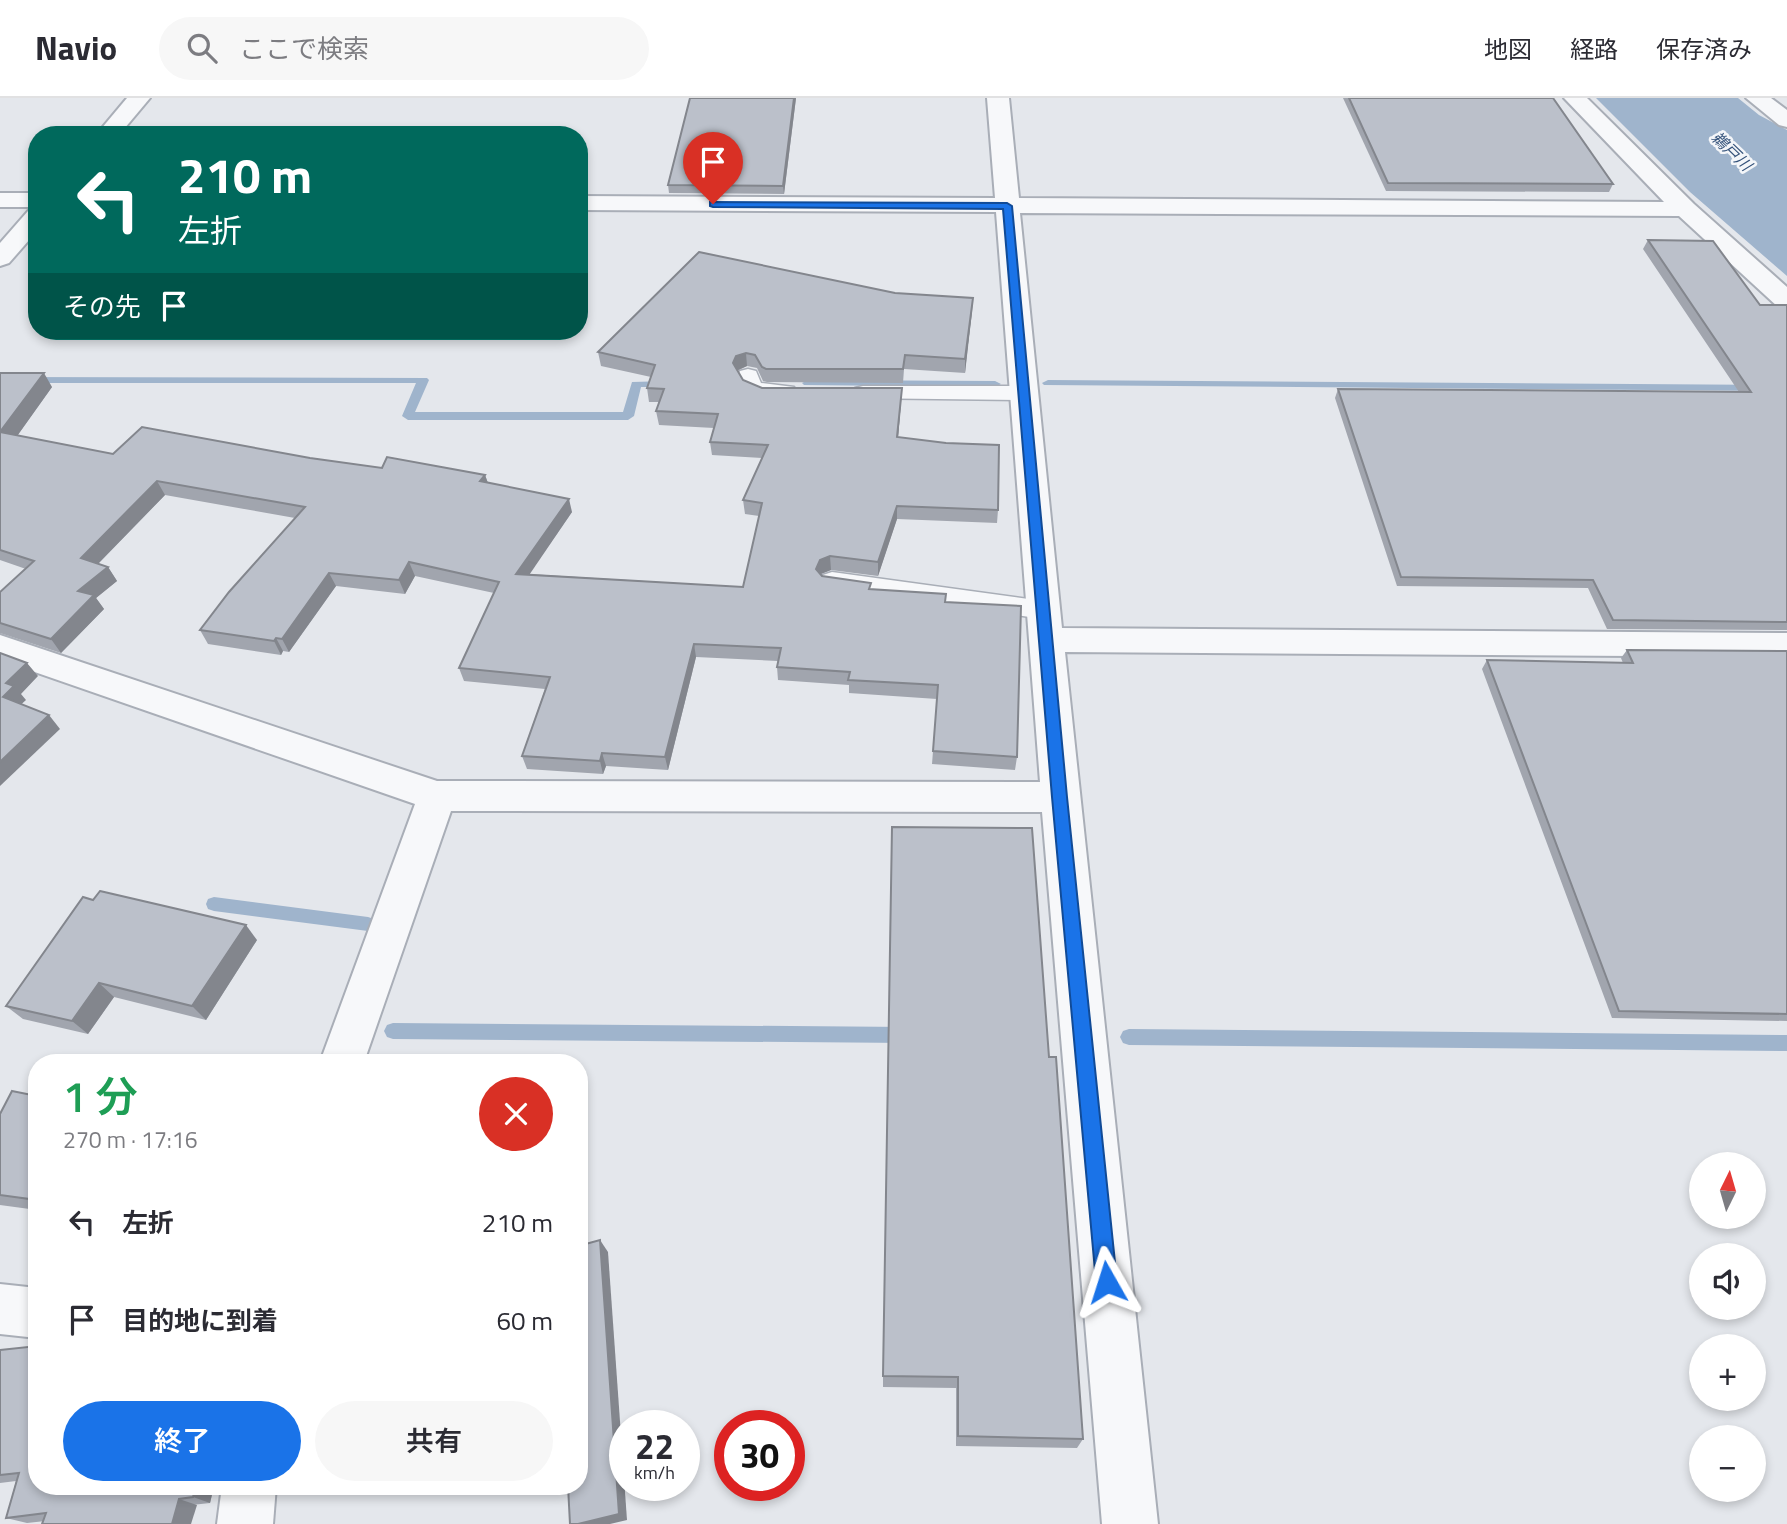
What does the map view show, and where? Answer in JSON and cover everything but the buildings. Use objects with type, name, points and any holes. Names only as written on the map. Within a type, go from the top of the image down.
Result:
[{"type":"street","points":[[115,126],[139,98]]},
{"type":"street","points":[[998,98],[1059,797],[1130,1524]]},
{"type":"street","points":[[1575,98],[1685,209],[1787,301]]},
{"type":"street","points":[[1757,98],[1785,118]]},
{"type":"street","points":[[0,200],[28,201]]},
{"type":"street","points":[[588,204],[1685,209]]},
{"type":"street","points":[[0,258],[28,226]]},
{"type":"street","points":[[1044,625],[1787,645]]},
{"type":"street","points":[[0,647],[437,796],[1059,797]]},
{"type":"street","points":[[345,1054],[437,796]]},
{"type":"street","points":[[0,1309],[28,1312]]},
{"type":"street","points":[[245,1524],[248,1495]]},
{"type":"lane","points":[[748,376],[751,387],[764,392],[805,393]]},
{"type":"lane","points":[[846,393],[1024,394]]},
{"type":"lane","points":[[832,581],[1044,625]]},
{"type":"water","name":"鵜戸川","points":[[1596,98],[1738,98],[1759,115],[1787,130],[1787,276],[1690,192]]},
{"type":"waterway","points":[[0,380],[423,380],[408,416],[628,416],[636,384],[668,384]]},
{"type":"waterway","points":[[808,383],[995,384]]},
{"type":"waterway","points":[[1048,383],[1787,388]]},
{"type":"waterway","points":[[214,904],[368,924]]},
{"type":"waterway","points":[[393,1031],[908,1035]]},
{"type":"waterway","points":[[1129,1037],[1787,1043]]},
{"type":"route","points":[[713,204],[1007,206],[1059,797],[1107,1282]]}]
